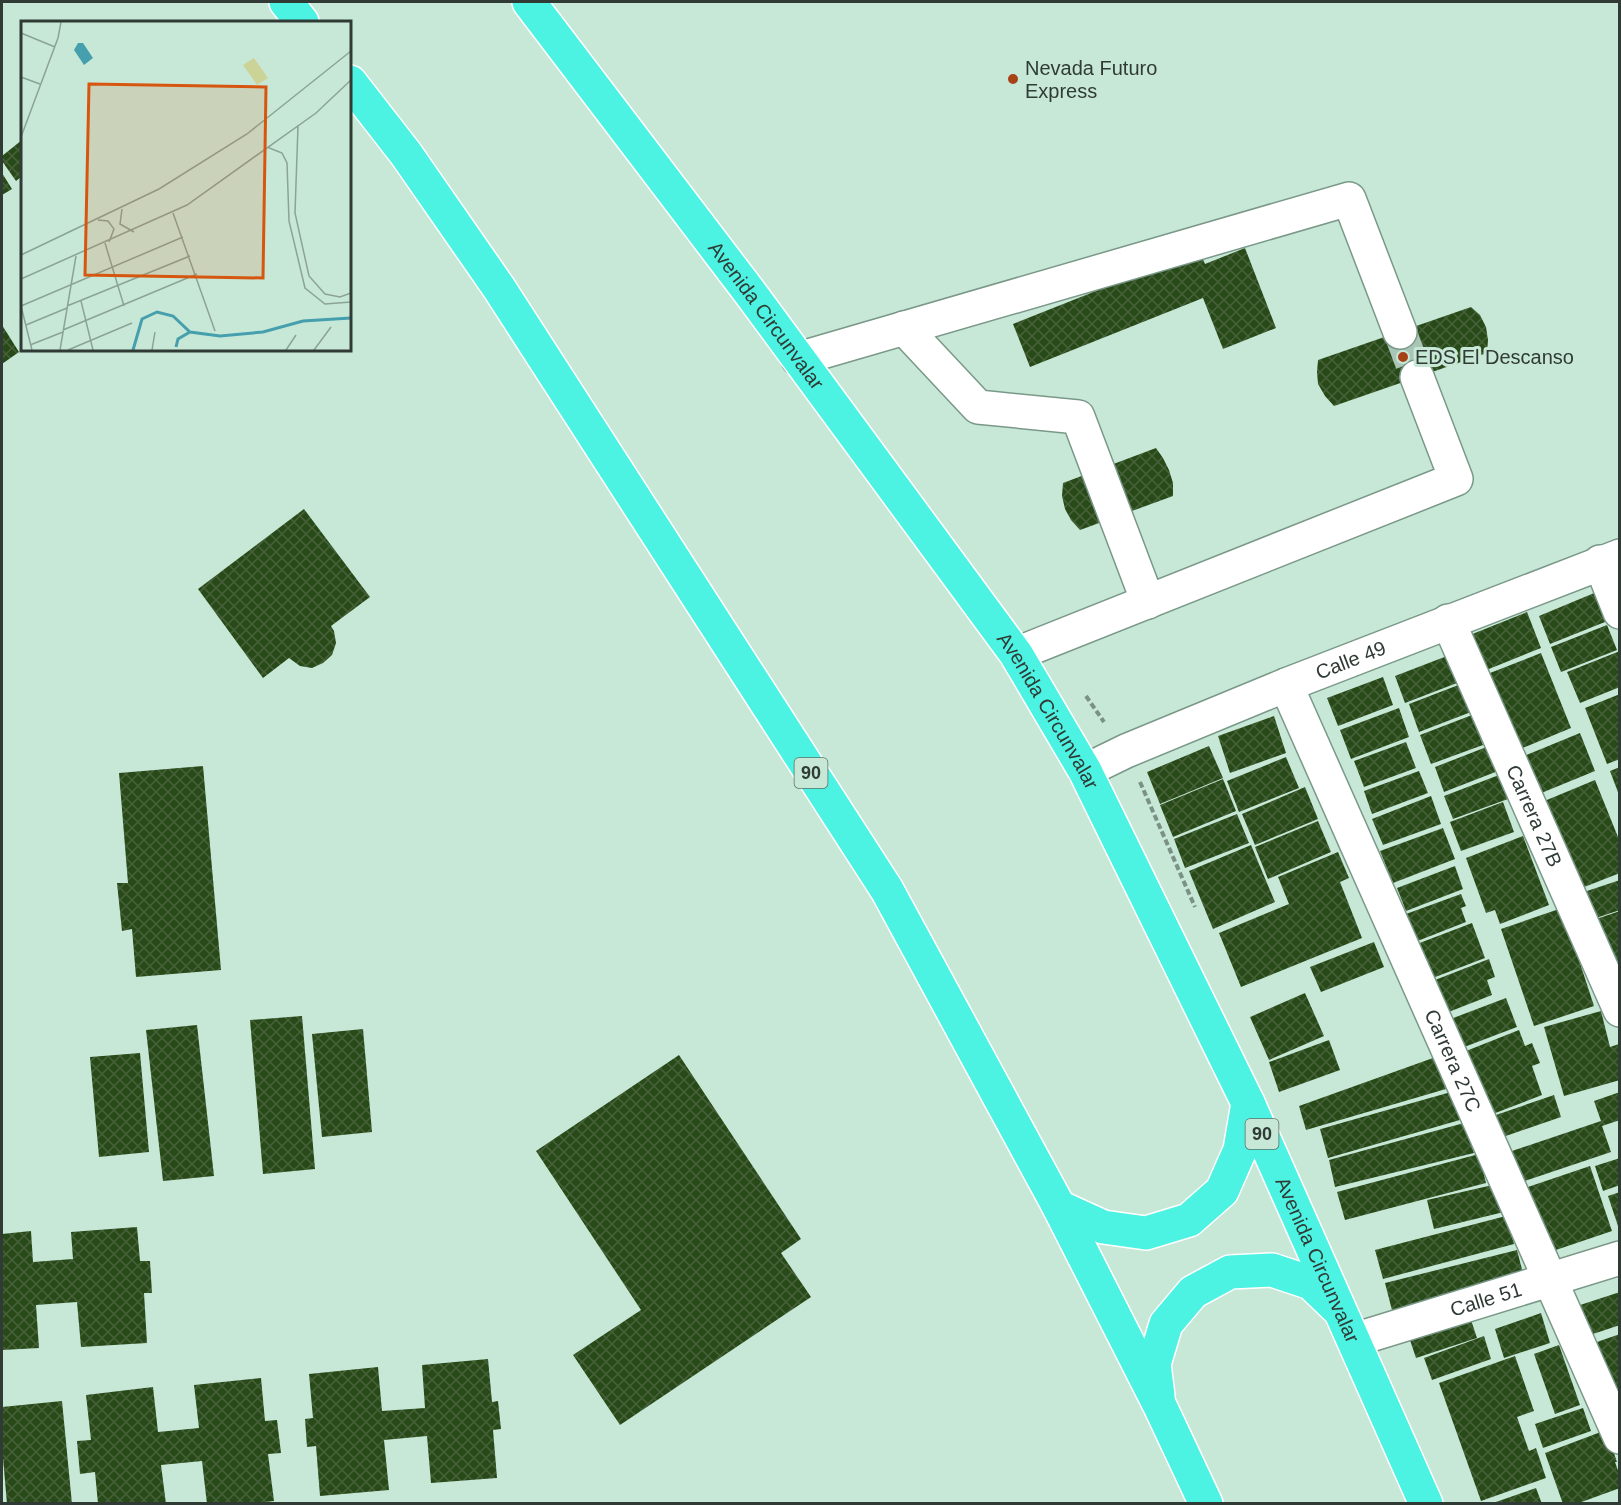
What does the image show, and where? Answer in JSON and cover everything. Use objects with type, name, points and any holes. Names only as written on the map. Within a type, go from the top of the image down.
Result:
[{"type":"highway","points":[[286,2],[301,21]]},
{"type":"highway","name":"Avenida Circunvalar","points":[[529,2],[751,294],[1016,654],[1085,771],[1248,1103],[1426,1503]]},
{"type":"highway","name":"90","points":[[351,83],[406,154],[499,288],[887,890],[1059,1207],[1160,1406],[1206,1503]]},
{"type":"highway","points":[[1059,1207],[1102,1227],[1146,1233],[1189,1220],[1222,1191],[1240,1150],[1248,1103]]},
{"type":"highway","points":[[1160,1406],[1155,1364],[1166,1324],[1193,1292],[1230,1272],[1272,1270],[1311,1283],[1348,1326]]},
{"type":"street","points":[[798,359],[1349,199],[1400,332]]},
{"type":"street","points":[[904,328],[978,407],[1078,417],[1148,602]]},
{"type":"street","points":[[1016,654],[1456,479],[1417,377]]},
{"type":"street","points":[[1610,559],[1620,612]]},
{"type":"street","name":"Calle 49","points":[[1085,771],[1126,751],[1286,685],[1610,559]]},
{"type":"street","name":"Carrera 27B","points":[[1448,621],[1620,1010]]},
{"type":"street","name":"Carrera 27C","points":[[1286,685],[1620,1437]]},
{"type":"street","name":"Calle 51","points":[[1348,1326],[1549,1280],[1620,1258]]},
{"type":"building","points":[[21,141],[21,177],[16,181],[2,161],[2,156]]},
{"type":"building","points":[[2,173],[12,189],[2,195]]},
{"type":"building","points":[[1245,248],[1276,328],[1223,349],[1203,298],[1030,367],[1013,324],[1199,250],[1205,264]]},
{"type":"building","name":"EDS El Descanso","points":[[1471,307],[1480,315],[1486,327],[1487,353],[1334,406],[1318,384],[1318,360]]},
{"type":"building","points":[[2,325],[19,352],[2,364]]},
{"type":"building","points":[[1156,448],[1169,470],[1173,483],[1173,496],[1080,530],[1065,509],[1062,496],[1063,483]]},
{"type":"building","points":[[304,509],[370,597],[331,626],[336,643],[332,655],[323,663],[312,668],[300,666],[289,658],[263,678],[198,589]]},
{"type":"building","points":[[1599,591],[1610,620],[1550,644],[1539,616]]},
{"type":"building","points":[[1527,612],[1541,648],[1484,671],[1470,635]]},
{"type":"building","points":[[1607,625],[1617,650],[1561,672],[1551,647]]},
{"type":"building","points":[[1620,651],[1620,687],[1580,703],[1567,672]]},
{"type":"building","points":[[1541,653],[1571,728],[1513,752],[1513,731],[1490,673]]},
{"type":"building","points":[[1447,656],[1457,683],[1405,703],[1395,676]]},
{"type":"building","points":[[1383,677],[1393,705],[1338,726],[1327,698]]},
{"type":"building","points":[[1461,684],[1471,712],[1419,732],[1409,704]]},
{"type":"building","points":[[1620,694],[1620,759],[1607,764],[1585,708]]},
{"type":"building","points":[[1399,708],[1409,737],[1351,759],[1340,730]]},
{"type":"building","points":[[1472,715],[1483,745],[1431,764],[1420,735]]},
{"type":"building","points":[[1274,716],[1286,753],[1230,773],[1218,736]]},
{"type":"building","points":[[1580,733],[1595,771],[1534,796],[1519,758]]},
{"type":"building","points":[[1406,742],[1416,768],[1364,787],[1354,761]]},
{"type":"building","points":[[1209,746],[1223,778],[1160,804],[1147,772]]},
{"type":"building","points":[[1489,746],[1498,771],[1444,792],[1435,767]]},
{"type":"building","points":[[1286,757],[1299,788],[1239,812],[1227,781]]},
{"type":"building","points":[[203,766],[221,970],[136,977],[132,929],[122,931],[117,883],[128,883],[119,773]]},
{"type":"building","points":[[1620,767],[1620,795],[1619,795],[1610,771]]},
{"type":"building","points":[[1419,771],[1428,793],[1372,814],[1364,791]]},
{"type":"building","points":[[1499,775],[1508,799],[1453,819],[1444,796]]},
{"type":"building","points":[[1223,779],[1236,811],[1173,837],[1160,805]]},
{"type":"building","points":[[1595,780],[1620,842],[1620,873],[1574,891],[1542,802]]},
{"type":"building","points":[[1305,787],[1318,819],[1255,845],[1242,814]]},
{"type":"building","points":[[1431,796],[1441,824],[1383,845],[1372,819]]},
{"type":"building","points":[[1503,802],[1514,832],[1461,851],[1450,822]]},
{"type":"building","points":[[1237,814],[1249,843],[1185,868],[1174,839]]},
{"type":"building","points":[[1318,821],[1331,852],[1268,879],[1255,847]]},
{"type":"building","points":[[1443,828],[1455,859],[1393,883],[1380,851]]},
{"type":"building","points":[[1523,836],[1549,905],[1500,924],[1495,910],[1486,913],[1466,858]]},
{"type":"building","points":[[1251,845],[1275,902],[1213,929],[1189,871]]},
{"type":"building","points":[[1338,852],[1349,878],[1340,882],[1362,938],[1241,987],[1219,933],[1289,904],[1278,877]]},
{"type":"building","points":[[1455,866],[1463,889],[1406,911],[1397,888]]},
{"type":"building","points":[[1620,880],[1620,910],[1587,921],[1578,894]]},
{"type":"building","points":[[1461,894],[1466,906],[1461,908],[1466,922],[1415,942],[1406,914]]},
{"type":"building","points":[[1562,908],[1594,1006],[1534,1026],[1501,929]]},
{"type":"building","points":[[1620,911],[1620,980],[1593,920]]},
{"type":"building","points":[[1472,923],[1485,958],[1430,979],[1417,944]]},
{"type":"building","points":[[1374,942],[1384,967],[1321,992],[1310,967]]},
{"type":"building","points":[[1489,959],[1495,977],[1487,980],[1492,995],[1446,1013],[1435,980]]},
{"type":"building","points":[[1305,993],[1324,1036],[1269,1060],[1250,1017]]},
{"type":"building","points":[[1506,998],[1517,1027],[1459,1049],[1448,1020]]},
{"type":"building","points":[[1601,1011],[1610,1047],[1620,1045],[1620,1080],[1564,1096],[1544,1027]]},
{"type":"building","points":[[302,1016],[315,1169],[263,1174],[250,1020]]},
{"type":"building","points":[[197,1025],[214,1176],[163,1181],[146,1030]]},
{"type":"building","points":[[363,1029],[372,1132],[322,1137],[312,1034]]},
{"type":"building","points":[[1519,1030],[1525,1046],[1532,1043],[1540,1063],[1532,1066],[1542,1095],[1485,1117],[1461,1053]]},
{"type":"building","points":[[1329,1040],[1340,1070],[1279,1092],[1269,1062]]},
{"type":"building","points":[[140,1053],[149,1152],[99,1157],[90,1057]]},
{"type":"building","points":[[679,1055],[801,1239],[781,1253],[811,1297],[620,1425],[573,1355],[641,1310],[536,1151]]},
{"type":"building","points":[[1433,1058],[1446,1089],[1306,1130],[1299,1106]]},
{"type":"building","points":[[1451,1092],[1460,1120],[1328,1158],[1320,1129]]},
{"type":"building","points":[[1620,1092],[1620,1120],[1602,1126],[1611,1152],[1516,1184],[1506,1153],[1601,1121],[1594,1101]]},
{"type":"building","points":[[1554,1095],[1561,1117],[1497,1139],[1490,1117]]},
{"type":"building","points":[[1464,1123],[1474,1153],[1335,1187],[1329,1160]]},
{"type":"building","points":[[1479,1154],[1486,1183],[1345,1220],[1337,1192]]},
{"type":"building","points":[[1620,1158],[1620,1185],[1603,1191],[1595,1166]]},
{"type":"building","points":[[1590,1166],[1612,1231],[1547,1253],[1525,1188]]},
{"type":"building","points":[[1497,1184],[1504,1212],[1434,1229],[1427,1200]]},
{"type":"building","points":[[1620,1192],[1620,1229],[1619,1229],[1608,1196]]},
{"type":"building","points":[[1506,1216],[1514,1244],[1383,1279],[1375,1250]]},
{"type":"building","points":[[137,1227],[140,1261],[150,1261],[152,1293],[144,1293],[147,1343],[81,1347],[77,1302],[36,1305],[39,1348],[2,1350],[2,1234],[31,1231],[33,1262],[73,1259],[71,1232]]},
{"type":"building","points":[[1517,1250],[1526,1285],[1394,1318],[1385,1283]]},
{"type":"building","points":[[1620,1292],[1620,1325],[1584,1337],[1574,1307]]},
{"type":"building","points":[[1541,1313],[1550,1343],[1504,1358],[1495,1329]]},
{"type":"building","points":[[1470,1317],[1477,1338],[1416,1358],[1409,1337]]},
{"type":"building","points":[[1620,1334],[1620,1394],[1612,1397],[1594,1343]]},
{"type":"building","points":[[1484,1336],[1491,1359],[1432,1380],[1424,1358]]},
{"type":"building","points":[[1559,1345],[1580,1405],[1555,1414],[1534,1354]]},
{"type":"building","points":[[1515,1356],[1534,1411],[1517,1417],[1529,1451],[1536,1448],[1546,1478],[1481,1501],[1439,1383]]},
{"type":"building","points":[[488,1359],[492,1402],[498,1401],[501,1429],[493,1430],[497,1478],[431,1483],[427,1436],[384,1440],[389,1490],[320,1496],[316,1446],[307,1447],[305,1419],[313,1418],[309,1374],[378,1367],[382,1411],[425,1408],[422,1365]]},
{"type":"building","points":[[261,1378],[265,1421],[277,1420],[281,1453],[268,1454],[274,1501],[207,1504],[202,1461],[161,1465],[166,1504],[98,1504],[95,1472],[80,1474],[77,1441],[91,1440],[86,1395],[153,1387],[158,1432],[199,1428],[194,1385]]},
{"type":"building","points":[[62,1401],[72,1504],[7,1504],[2,1447],[2,1407]]},
{"type":"building","points":[[1583,1408],[1591,1431],[1543,1448],[1535,1424]]},
{"type":"building","points":[[1606,1430],[1617,1462],[1615,1462],[1620,1476],[1620,1488],[1576,1504],[1563,1504],[1545,1453]]},
{"type":"building","points":[[1536,1488],[1542,1504],[1493,1504],[1493,1503]]},
{"type":"tunnel","points":[[1400,332],[1417,377]]},
{"type":"place","name":"Nevada Futuro Express","points":[[1013,79]]},
{"type":"place","name":"EDS El Descanso","points":[[1403,357]]}]
